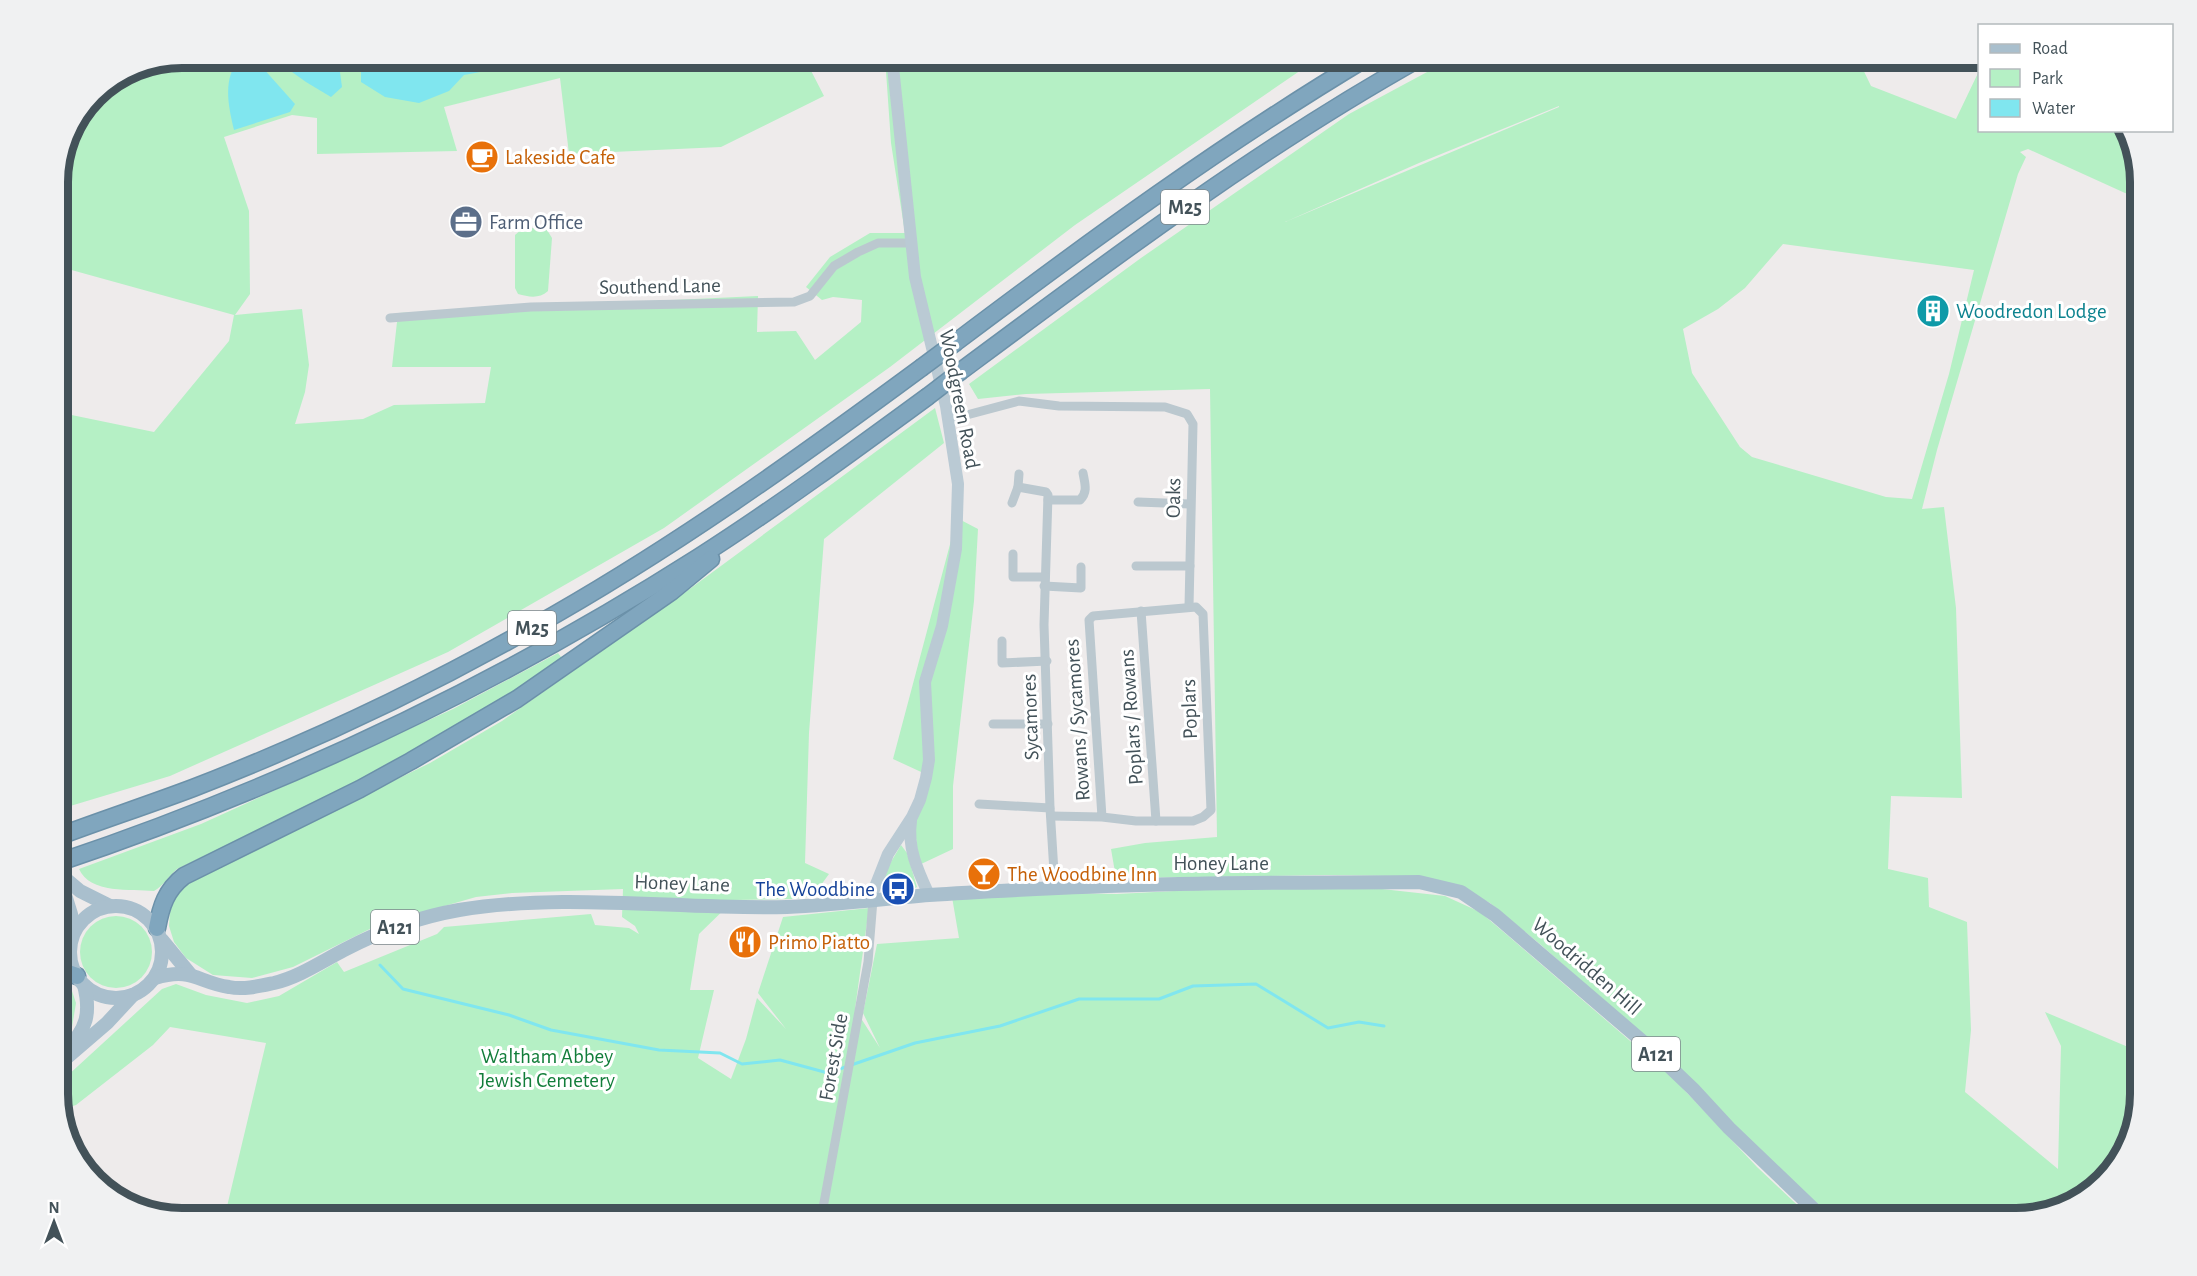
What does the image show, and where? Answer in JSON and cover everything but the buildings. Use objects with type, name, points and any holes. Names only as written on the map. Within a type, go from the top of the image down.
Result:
[{"type":"highway","name":"M25","points":[[68,833],[193,788],[291,747],[437,678],[523,633],[624,574],[716,514],[921,368],[1196,166],[1350,68]]},
{"type":"highway","name":"M25","points":[[68,864],[94,850],[267,784],[358,744],[450,699],[604,615],[747,525],[927,397],[1138,240],[1229,177],[1322,116],[1403,68]]},
{"type":"highway","name":"M25","points":[[159,934],[166,896],[184,876],[360,789],[517,699],[671,592],[747,525]]},
{"type":"highway","name":"M25","points":[[68,823],[105,820]]},
{"type":"highway","points":[[68,974],[81,981]]},
{"type":"main road","points":[[68,879],[80,891],[110,906]]},
{"type":"main road","name":"Honey Lane","points":[[155,978],[174,974],[190,974],[230,988],[250,988],[298,974],[347,948],[402,924],[457,911],[555,901],[767,907],[818,906],[929,895],[1133,884],[1419,882],[1442,886]]},
{"type":"main road","name":"Woodridden Hill","points":[[1442,886],[1461,892],[1495,915],[1604,1007],[1694,1089],[1729,1128],[1813,1208]]},
{"type":"main road","points":[[68,904],[74,933]]},
{"type":"main road","points":[[68,1047],[77,1039],[87,1020],[89,1003],[70,957],[70,945],[80,922],[89,914],[110,906],[121,905],[146,915],[190,974]]},
{"type":"main road","points":[[81,981],[93,992],[106,997],[119,998],[141,991],[155,978],[162,962],[159,934]]},
{"type":"main road","points":[[68,1057],[107,1023],[133,995]]},
{"type":"street","name":"Woodgreen Road","points":[[873,900],[873,892],[888,854],[920,800],[929,760],[925,682],[942,626],[956,549],[958,484],[946,406],[922,309],[911,243],[893,68]]},
{"type":"street","name":"Southend Lane","points":[[390,318],[531,307],[794,302],[810,296],[834,266],[858,252],[878,243],[911,243]]},
{"type":"street","name":"Oaks","points":[[948,420],[1019,401],[1059,406],[1165,407],[1186,414],[1193,424],[1189,607]]},
{"type":"street","points":[[1018,487],[1046,492],[1048,500],[1080,500],[1086,488],[1083,473]]},
{"type":"street","points":[[1012,503],[1018,487],[1018,474]]},
{"type":"street","name":"Sycamores","points":[[1048,500],[1044,625],[1047,661],[1050,812],[1055,888]]},
{"type":"street","points":[[1137,502],[1190,504]]},
{"type":"street","points":[[1013,554],[1012,577],[1081,588],[1081,567]]},
{"type":"street","points":[[1136,566],[1190,566]]},
{"type":"street","points":[[1141,611],[1189,607]]},
{"type":"street","name":"Poplars","points":[[1156,821],[1193,821],[1203,817],[1211,810],[1203,615],[1196,607],[1189,607]]},
{"type":"street","name":"Rowans / Sycamores","points":[[1102,817],[1089,620],[1093,616],[1141,611]]},
{"type":"street","name":"Poplars / Rowans","points":[[1141,611],[1156,821]]},
{"type":"street","points":[[1002,641],[1002,663],[1047,661]]},
{"type":"street","points":[[993,724],[1048,724]]},
{"type":"street","points":[[979,804],[1127,821],[1156,821]]},
{"type":"street","name":"Woodgreen Road","points":[[912,817],[910,843],[914,862],[929,895]]},
{"type":"street","name":"Forest Side","points":[[823,1208],[868,962],[873,900]]},
{"type":"green space","points":[[174,68],[810,68],[824,96],[721,147],[569,154],[560,78],[444,107],[457,151],[317,154],[317,118],[292,115],[224,137],[249,211],[250,294],[235,315],[302,309],[309,365],[305,392],[295,424],[363,419],[394,405],[485,403],[491,367],[392,367],[398,313],[758,296],[757,332],[796,331],[815,360],[861,322],[862,300],[833,297],[822,300],[806,287],[830,257],[870,233],[905,233],[891,143],[886,68],[1304,68],[1075,225],[890,367],[664,528],[448,652],[170,776],[68,807],[68,414],[154,432],[229,341],[234,315],[68,269],[68,167],[71,152],[79,131],[91,112],[112,91],[138,76],[152,71]]},
{"type":"green space","points":[[1435,68],[1862,68],[1871,86],[1956,119],[1978,73],[1978,132],[2118,132],[2127,159],[2129,194],[2028,149],[2020,152],[2026,157],[2018,174],[1937,450],[1922,509],[1944,507],[1956,608],[1962,798],[1891,796],[1888,869],[1928,878],[1929,907],[1967,922],[1971,1030],[1965,1092],[2058,1169],[2061,1046],[2045,1012],[2130,1048],[2130,1094],[2126,1124],[2114,1151],[2096,1175],[2085,1185],[2059,1200],[2030,1208],[1822,1208],[1742,1134],[1685,1073],[1541,945],[1490,903],[1463,889],[1397,876],[1136,878],[1140,870],[1116,878],[1111,849],[1145,843],[1217,837],[1210,389],[1026,394],[978,399],[969,384],[1141,258],[1349,114]],"holes":[[[1559,107],[1285,222],[1419,163]],[[1783,244],[1974,270],[1949,374],[1912,499],[1886,497],[1752,457],[1740,447],[1692,373],[1683,329],[1718,309],[1745,288]]]},
{"type":"green space","points":[[522,229],[547,230],[552,238],[548,291],[534,297],[518,294],[515,288],[515,235]]},
{"type":"green space","name":"Waltham Abbey Jewish Cemetery","points":[[935,408],[944,443],[824,539],[809,733],[805,863],[829,874],[813,896],[794,899],[734,900],[699,934],[690,990],[714,990],[698,1058],[731,1079],[746,1039],[757,998],[786,1029],[758,993],[783,917],[869,908],[855,1009],[880,1048],[863,1013],[877,944],[959,938],[952,897],[1060,893],[1117,894],[1232,888],[1364,887],[1445,896],[1480,912],[1672,1077],[1757,1167],[1800,1208],[227,1208],[266,1043],[170,1027],[153,1045],[76,1105],[69,1107],[68,1075],[162,989],[176,984],[206,995],[247,1003],[279,996],[337,962],[344,972],[437,934],[444,927],[591,914],[595,925],[629,928],[639,934],[635,926],[622,917],[623,889],[512,893],[476,897],[378,925],[293,967],[252,978],[213,975],[186,958],[174,942],[169,926],[174,900],[183,887],[216,868],[430,763],[502,721],[691,588]]},
{"type":"green space","points":[[957,518],[978,529],[974,601],[953,786],[953,849],[919,865],[914,820],[932,777],[893,759]]},
{"type":"green space","points":[[558,653],[564,661],[512,695],[359,782],[177,869],[154,891],[112,889],[92,883],[79,869],[201,824],[453,709]]},
{"type":"green space","points":[[901,845],[907,853],[917,887],[911,890],[884,892],[881,889],[884,877]]},
{"type":"green space","points":[[116,916],[136,922],[146,932],[152,952],[146,972],[136,982],[116,988],[96,982],[86,972],[80,952],[86,932],[96,922]]},
{"type":"green space","points":[[68,987],[71,988],[76,1003],[71,1033],[68,1035]]},
{"type":"water","points":[[234,68],[263,68],[295,104],[290,112],[234,130],[228,92]]},
{"type":"water","points":[[286,68],[339,68],[342,87],[331,97]]},
{"type":"water","points":[[361,68],[502,68],[464,75],[449,91],[419,103],[385,97],[361,82]]},
{"type":"waterway","points":[[380,965],[403,989],[509,1015],[551,1030],[659,1050],[720,1053],[742,1064],[780,1060],[828,1073],[915,1043],[1000,1026],[1079,999],[1159,999],[1193,986],[1256,984],[1328,1028],[1359,1022],[1384,1026]]},
{"type":"place","name":"Lakeside Cafe","points":[[482,157]]},
{"type":"place","name":"Farm Office","points":[[466,222]]},
{"type":"place","name":"Woodredon Lodge","points":[[1933,311]]},
{"type":"place","name":"The Woodbine Inn","points":[[984,874]]},
{"type":"place","name":"The Woodbine","points":[[898,889]]},
{"type":"place","name":"Primo Piatto","points":[[745,942]]}]
